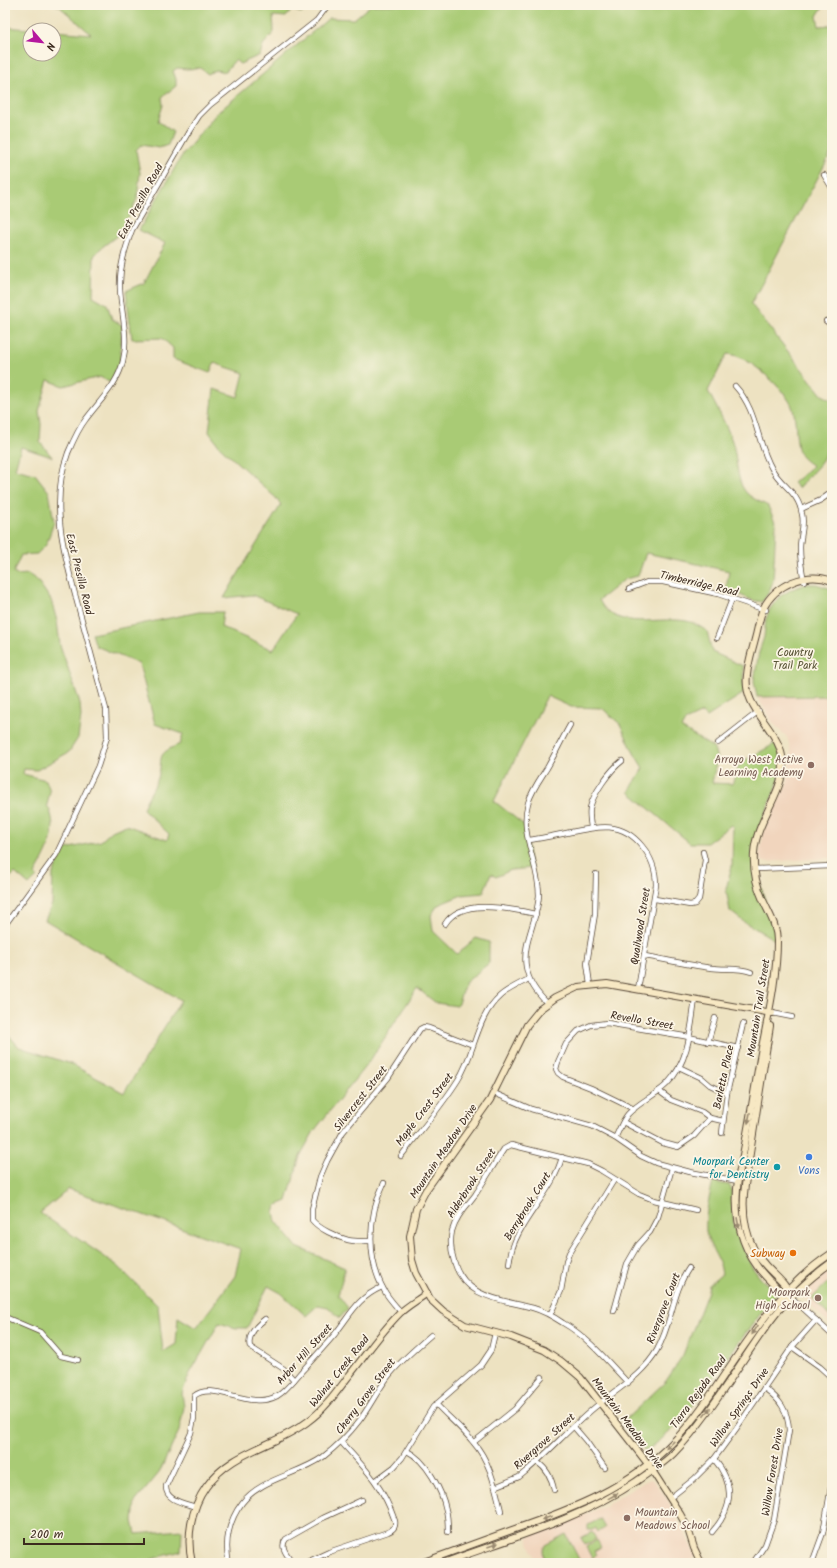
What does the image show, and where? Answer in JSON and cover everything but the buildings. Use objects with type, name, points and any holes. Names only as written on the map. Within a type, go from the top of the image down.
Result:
[{"type":"street","name":"East Presilla Road","points":[[5,925],[56,855],[98,766],[107,737],[106,709],[62,543],[59,522],[59,501],[63,470],[74,439],[85,420],[113,385],[124,360],[126,342],[120,280],[122,261],[128,241],[132,230],[199,116],[210,105],[317,20],[328,5]]},
{"type":"street","points":[[824,175],[832,188]]},
{"type":"street","points":[[826,321],[832,325]]},
{"type":"street","points":[[735,386],[748,402],[769,464],[793,492],[801,509],[803,524],[800,552],[804,580]]},
{"type":"street","points":[[801,509],[821,500],[832,492]]},
{"type":"street","name":"Mountain Trail Street","points":[[789,1289],[765,1266],[759,1257],[749,1238],[744,1211],[745,1185],[778,966],[778,930],[774,915],[761,888],[756,869],[756,841],[758,831],[780,784],[783,765],[778,742],[750,699],[746,687],[747,676],[764,610],[776,592],[785,586],[804,580],[821,578],[832,581]]},
{"type":"street","name":"Mountain Trail Street","points":[[804,580],[818,581],[832,585]]},
{"type":"street","name":"Timberridge Road","points":[[629,588],[643,583],[659,581],[718,594],[764,610]]},
{"type":"street","points":[[717,638],[732,599]]},
{"type":"street","points":[[718,743],[758,712]]},
{"type":"street","points":[[547,1003],[537,994],[529,979],[526,966],[526,953],[536,914],[538,889],[528,840],[526,819],[528,803],[532,792],[570,725]]},
{"type":"street","points":[[591,828],[589,813],[593,801],[613,768],[622,761]]},
{"type":"street","name":"Quailwood Street","points":[[528,840],[591,828],[610,827],[631,835],[639,842],[650,857],[655,869],[656,885],[655,899],[638,989]]},
{"type":"street","points":[[655,899],[690,905],[696,903],[699,899],[705,860],[703,852]]},
{"type":"street","points":[[756,869],[832,866]]},
{"type":"street","points":[[590,985],[587,963],[595,914],[596,874]]},
{"type":"street","points":[[445,924],[452,916],[480,907],[502,907],[536,914]]},
{"type":"street","points":[[644,956],[699,966],[739,968],[751,972]]},
{"type":"street","name":"Maple Crest Street","points":[[401,1156],[426,1125],[458,1080],[486,1014],[497,999],[529,979]]},
{"type":"street","name":"Mountain Meadow Drive","points":[[701,1563],[686,1525],[648,1464],[580,1377],[561,1361],[530,1344],[466,1325],[456,1320],[430,1299],[416,1273],[410,1252],[411,1227],[416,1209],[426,1190],[494,1093],[524,1030],[530,1021],[547,1003],[568,991],[590,985],[607,984],[792,1017]]},
{"type":"street","points":[[615,1138],[628,1114],[659,1091],[670,1080],[679,1067],[686,1052],[695,999]]},
{"type":"street","name":"Mountain Trail Street","points":[[771,1013],[736,1195],[737,1218],[745,1247],[756,1266],[783,1295]]},
{"type":"street","points":[[708,1042],[715,1018]]},
{"type":"street","name":"Revello Street","points":[[634,1109],[560,1075],[556,1066],[566,1044],[574,1034],[584,1028],[600,1023],[622,1025],[738,1048]]},
{"type":"street","name":"Barletta Place","points":[[722,1133],[727,1093],[743,1024]]},
{"type":"street","name":"Silvercrest Street","points":[[371,1241],[356,1241],[342,1238],[318,1225],[312,1220],[312,1209],[320,1177],[327,1161],[343,1132],[388,1078],[420,1029],[429,1028],[473,1045]]},
{"type":"street","points":[[679,1067],[702,1078],[710,1085],[727,1093]]},
{"type":"street","points":[[659,1091],[671,1100],[702,1112],[710,1118],[723,1121]]},
{"type":"street","points":[[494,1093],[531,1109],[592,1126],[615,1138],[649,1160],[672,1168],[738,1181]]},
{"type":"street","points":[[624,1122],[663,1143],[678,1148],[688,1141],[710,1118]]},
{"type":"street","name":"Alderbrook Street","points":[[628,1382],[583,1336],[569,1326],[534,1308],[486,1296],[466,1283],[455,1265],[452,1252],[451,1236],[454,1224],[462,1210],[473,1198],[508,1145],[562,1157],[596,1167],[614,1180],[639,1194],[662,1202],[696,1210]]},
{"type":"street","name":"Berrybrook Court","points":[[508,1264],[511,1248],[557,1173],[562,1157]]},
{"type":"street","points":[[614,1311],[627,1264],[635,1249],[655,1224],[672,1168]]},
{"type":"street","points":[[550,1315],[561,1291],[569,1253],[614,1180]]},
{"type":"street","points":[[384,1183],[376,1208],[371,1232],[373,1262],[382,1287],[401,1312]]},
{"type":"street","name":"Tierra Rejada Road","points":[[421,1563],[586,1503],[620,1484],[648,1464],[675,1440],[688,1425],[761,1322],[783,1295],[818,1263],[832,1253]]},
{"type":"street","name":"Tierra Rejada Road","points":[[443,1563],[588,1508],[618,1493],[652,1471],[672,1455],[690,1435],[771,1320],[802,1286],[832,1262]]},
{"type":"street","name":"Rivergrove Court","points":[[601,1403],[628,1382],[646,1365],[657,1350],[667,1328],[678,1289],[689,1268]]},
{"type":"street","name":"Arbor Hill Street","points":[[196,1507],[174,1499],[166,1490],[191,1433],[194,1418],[194,1396],[200,1392],[222,1393],[247,1400],[269,1399],[281,1393],[336,1333],[358,1302],[382,1287]]},
{"type":"street","points":[[789,1289],[791,1297]]},
{"type":"street","name":"Walnut Creek Road","points":[[192,1563],[190,1528],[196,1507],[206,1488],[228,1465],[249,1451],[276,1441],[308,1422],[321,1410],[401,1312],[427,1293]]},
{"type":"street","points":[[783,1295],[791,1297],[832,1334]]},
{"type":"street","points":[[5,1317],[40,1332],[61,1356],[78,1360]]},
{"type":"street","points":[[265,1319],[257,1325],[252,1333],[249,1341],[250,1347],[284,1369],[294,1380]]},
{"type":"street","name":"Willow Springs Drive","points":[[670,1498],[694,1479],[714,1459],[792,1347],[816,1320]]},
{"type":"street","points":[[375,1481],[394,1467],[407,1451],[425,1418],[436,1404],[481,1365],[491,1350],[495,1333]]},
{"type":"street","name":"Cherry Grove Street","points":[[229,1563],[227,1544],[229,1530],[235,1514],[245,1498],[266,1484],[292,1474],[315,1462],[341,1442],[358,1423],[392,1372],[430,1335]]},
{"type":"street","points":[[792,1347],[820,1367],[832,1378]]},
{"type":"street","points":[[474,1442],[515,1410],[542,1377]]},
{"type":"street","name":"Willow Forest Drive","points":[[753,1563],[765,1545],[774,1520],[789,1430],[788,1416],[785,1408],[764,1388]]},
{"type":"street","name":"Rivergrove Street","points":[[495,1487],[519,1477],[601,1403]]},
{"type":"street","points":[[436,1404],[474,1442],[489,1469],[501,1511]]},
{"type":"street","points":[[574,1427],[586,1441],[604,1468]]},
{"type":"street","points":[[304,1563],[329,1552],[388,1532],[394,1527],[395,1521],[385,1495],[375,1481],[341,1442]]},
{"type":"street","points":[[407,1451],[416,1456],[426,1466],[447,1512],[448,1532]]},
{"type":"street","points":[[712,1532],[728,1507],[730,1494],[727,1479],[714,1459]]},
{"type":"street","points":[[536,1462],[541,1465],[550,1477],[554,1490]]},
{"type":"street","points":[[812,1563],[823,1533],[832,1481]]},
{"type":"street","points":[[293,1563],[283,1546],[283,1542],[286,1539],[323,1518],[362,1500]]},
{"type":"shaded area","name":"Arroyo West Active Learning Academy","points":[[832,696],[832,858],[763,862],[759,856],[764,831],[788,781],[791,750],[787,737],[773,723],[757,697]]},
{"type":"shaded area","name":"Moorpark High School","points":[[832,1268],[832,1327],[802,1296],[804,1289]]},
{"type":"shaded area","name":"Mountain Meadows School","points":[[649,1479],[653,1480],[667,1499],[696,1557],[685,1563],[537,1563],[527,1537],[603,1507]]},
{"type":"green space","points":[[56,5],[312,5],[302,13],[292,10],[286,17],[273,16],[274,32],[263,45],[260,55],[240,64],[235,60],[225,72],[216,70],[208,74],[200,68],[177,68],[173,71],[176,79],[176,86],[162,97],[163,105],[158,121],[173,132],[168,145],[159,148],[141,145],[136,150],[140,173],[137,199],[122,232],[101,248],[94,256],[93,296],[107,304],[112,319],[122,325],[120,361],[111,383],[100,377],[63,386],[48,380],[39,411],[41,424],[40,442],[52,457],[21,447],[15,469],[35,474],[49,492],[54,522],[46,545],[37,554],[21,555],[13,573],[17,575],[28,574],[37,580],[51,600],[57,621],[60,645],[80,703],[81,717],[78,738],[69,752],[37,770],[24,769],[23,774],[46,780],[50,791],[47,805],[53,823],[53,832],[48,849],[35,874],[37,877],[29,885],[15,873],[8,879],[5,887],[5,27],[22,28],[22,62],[62,62],[62,32],[91,34]]},
{"type":"green space","points":[[371,5],[824,5],[817,16],[819,26],[832,25],[832,151],[751,304],[822,395],[832,400],[832,441],[820,464],[798,488],[793,483],[813,466],[801,456],[799,451],[797,445],[795,416],[791,404],[780,389],[754,365],[735,355],[727,354],[708,391],[730,434],[742,486],[750,496],[768,506],[776,524],[773,581],[769,592],[762,602],[752,600],[726,589],[729,571],[646,553],[638,576],[625,579],[599,600],[607,610],[616,617],[628,620],[679,620],[691,622],[707,631],[712,652],[743,666],[744,693],[707,717],[702,713],[685,721],[681,728],[714,748],[717,759],[712,783],[732,784],[740,763],[778,742],[782,773],[758,831],[754,863],[777,941],[744,922],[730,911],[726,889],[732,866],[733,826],[731,825],[707,843],[690,843],[629,792],[643,768],[620,724],[602,708],[571,707],[547,696],[494,801],[524,825],[531,868],[511,870],[496,877],[491,874],[483,893],[462,895],[438,905],[431,915],[433,931],[457,954],[476,938],[489,942],[489,963],[465,983],[457,1006],[436,1003],[417,988],[371,1059],[314,1131],[300,1156],[287,1201],[277,1205],[274,1212],[276,1221],[297,1247],[345,1268],[338,1295],[348,1308],[340,1318],[328,1307],[318,1305],[306,1316],[281,1293],[268,1286],[247,1328],[236,1328],[219,1323],[189,1375],[182,1393],[184,1407],[179,1431],[159,1473],[135,1502],[133,1521],[136,1534],[182,1530],[181,1551],[152,1559],[153,1563],[5,1563],[5,1031],[19,1047],[71,1064],[124,1093],[181,1000],[45,920],[52,904],[53,873],[66,849],[101,841],[112,831],[126,825],[167,840],[169,834],[143,809],[158,778],[163,754],[180,744],[183,734],[155,724],[139,664],[96,646],[92,634],[199,612],[223,612],[221,627],[273,650],[297,614],[252,595],[224,598],[281,505],[276,498],[220,447],[209,432],[214,389],[238,397],[244,373],[214,363],[210,373],[173,359],[173,348],[162,338],[132,339],[126,291],[144,283],[165,243],[139,230],[181,157],[216,114],[329,18],[354,19]],"holes":[[[69,1189],[241,1249],[235,1276],[196,1328],[178,1317],[176,1344],[163,1352],[158,1306],[118,1266],[40,1213]]]},
{"type":"green space","name":"Country Trail Park","points":[[807,584],[816,584],[832,589],[832,696],[757,697],[754,681],[759,652],[764,637],[766,619],[770,609],[779,597],[792,589]]},
{"type":"green space","points":[[713,1182],[729,1185],[731,1188],[734,1228],[752,1267],[761,1279],[774,1290],[774,1297],[741,1339],[688,1412],[657,1443],[645,1451],[623,1422],[666,1381],[683,1355],[709,1285],[722,1274],[720,1264],[709,1243],[706,1231],[707,1212]]},
{"type":"green space","points":[[832,1278],[832,1319],[812,1298]]},
{"type":"green space","points":[[600,1519],[605,1528],[598,1532],[596,1528],[588,1530],[588,1525]]},
{"type":"green space","points":[[592,1532],[596,1539],[585,1545],[581,1538]]},
{"type":"green space","points":[[566,1534],[581,1563],[548,1563],[544,1558],[543,1550],[545,1545]]},
{"type":"green space","points":[[597,1540],[601,1547],[594,1551],[596,1555],[592,1558],[586,1547]]},
{"type":"place","name":"Arroyo West Active Learning Academy","points":[[811,765]]},
{"type":"place","name":"Vons","points":[[809,1157]]},
{"type":"place","name":"Moorpark Center for Dentistry","points":[[777,1167]]},
{"type":"place","name":"Subway","points":[[793,1253]]},
{"type":"place","name":"Moorpark High School","points":[[818,1298]]},
{"type":"place","name":"Mountain Meadows School","points":[[627,1518]]}]
